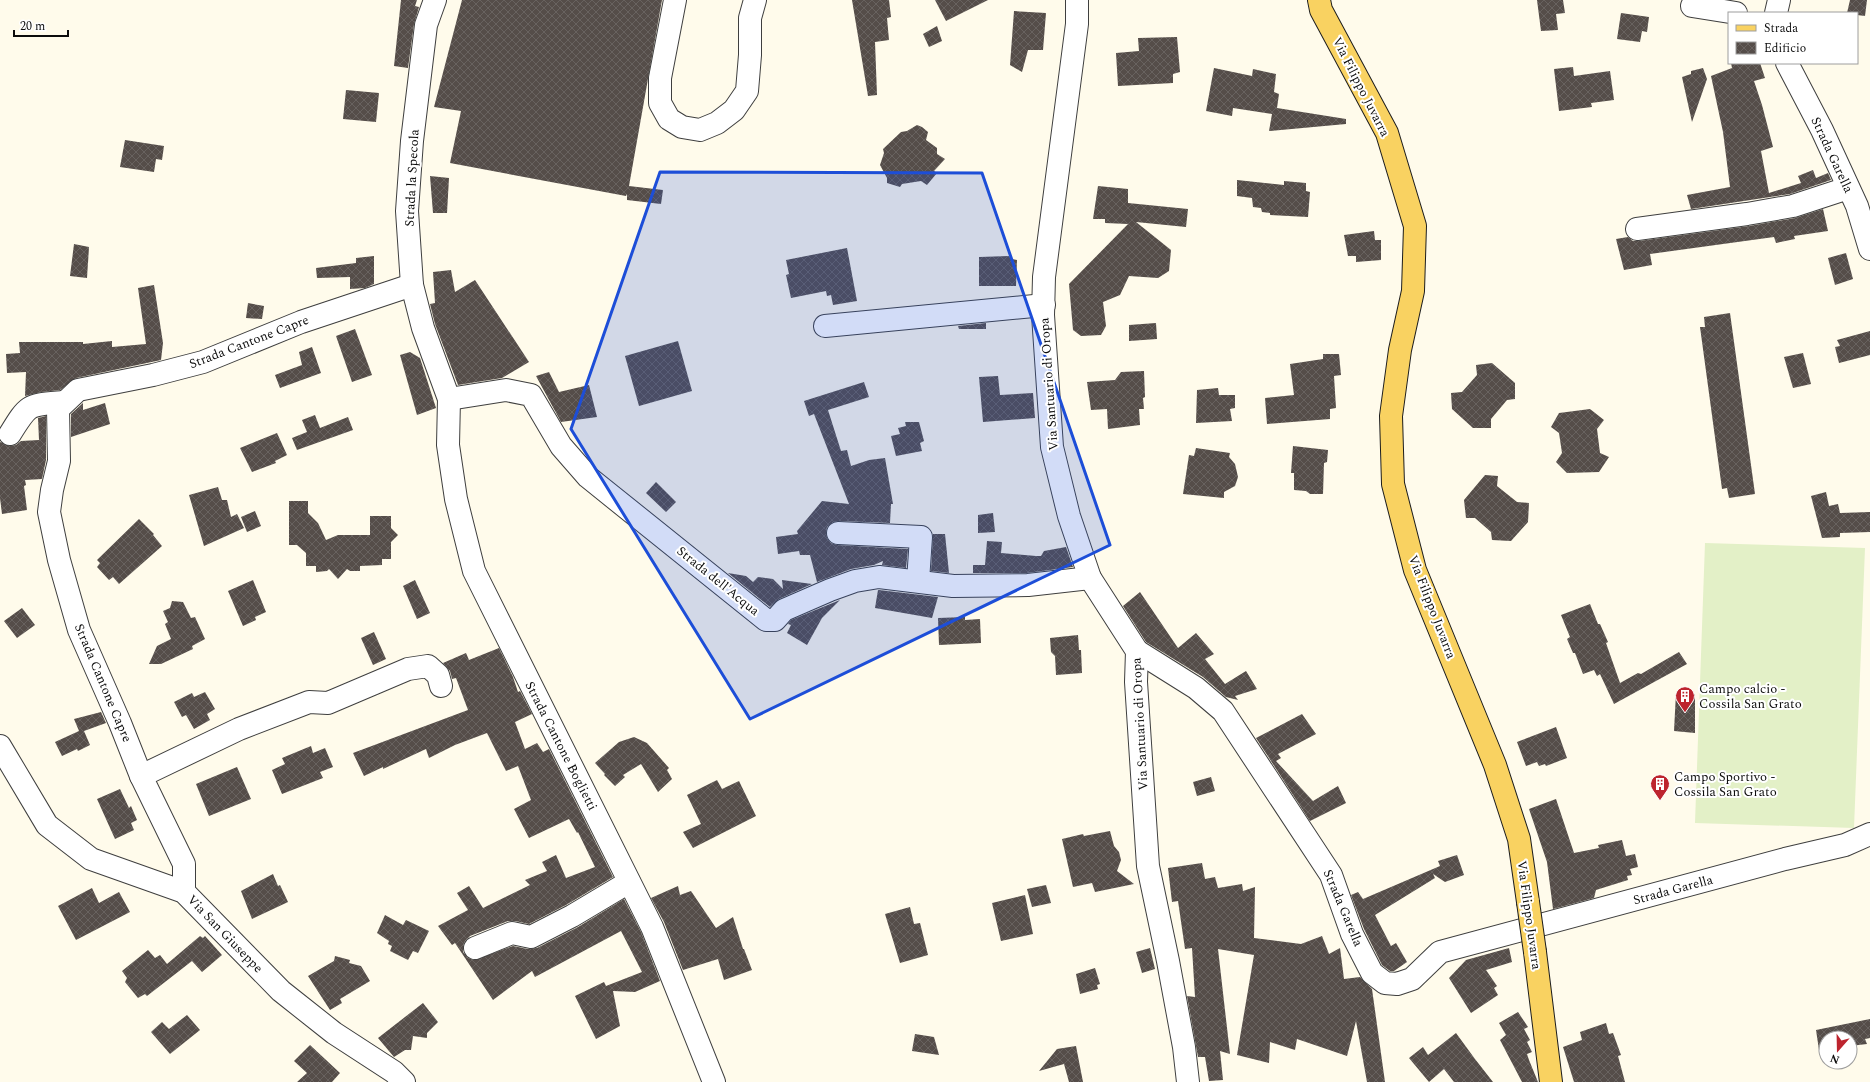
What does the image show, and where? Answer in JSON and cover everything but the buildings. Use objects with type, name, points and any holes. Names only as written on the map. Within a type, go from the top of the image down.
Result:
[{"type":"main road","name":"Via Filippo Juvarra","points":[[1319,0],[1321,10],[1387,133],[1415,226],[1413,291],[1400,350],[1391,416],[1393,484],[1415,570],[1495,765],[1519,839],[1551,1082]]},
{"type":"street","name":"Strada la Specola","points":[[436,0],[426,25],[412,141],[408,211],[412,285],[423,328],[449,399]]},
{"type":"street","points":[[675,0],[660,78],[660,103],[669,119],[682,127],[700,130],[717,123],[734,110],[747,91],[750,55],[750,18],[755,0]]},
{"type":"street","name":"Via Santuario di Oropa","points":[[1077,0],[1076,24],[1047,241],[1044,277],[1044,305],[1052,446],[1069,516],[1090,578],[1137,651],[1136,682],[1148,866],[1184,1047],[1188,1082]]},
{"type":"street","points":[[1776,12],[1779,0]]},
{"type":"street","points":[[1692,6],[1730,12]]},
{"type":"street","name":"Strada Garella","points":[[1788,64],[1858,200],[1870,249]]},
{"type":"street","points":[[1637,229],[1748,214],[1793,206],[1858,200]]},
{"type":"street","name":"Strada Cantone Capre","points":[[184,892],[184,864],[141,776],[120,722],[79,630],[60,560],[50,512],[52,490],[58,461],[58,409],[78,390],[153,375],[203,362],[301,322],[412,285]]},
{"type":"street","points":[[824,326],[1044,305]]},
{"type":"street","name":"Strada dell'Acqua","points":[[449,399],[506,390],[531,395],[561,446],[588,477],[766,620],[775,620],[784,610],[855,581],[879,577],[953,586],[1028,585],[1090,578]]},
{"type":"street","name":"Strada Cantone Boglietti","points":[[449,399],[448,445],[456,499],[474,571],[652,927],[714,1082]]},
{"type":"street","points":[[10,434],[23,413],[34,404],[64,402]]},
{"type":"street","points":[[838,533],[921,537],[918,581]]},
{"type":"street","name":"Strada Garella","points":[[1137,651],[1196,688],[1224,711],[1331,875],[1352,934],[1372,973],[1385,983],[1397,984],[1412,979],[1440,952],[1785,859],[1845,845],[1870,834]]},
{"type":"street","points":[[141,776],[239,728],[309,702],[328,703],[408,669],[428,666],[438,675],[441,686]]},
{"type":"street","name":"Via San Giuseppe","points":[[0,746],[47,825],[91,859],[184,892],[281,991],[334,1033],[394,1072],[404,1082]]},
{"type":"street","points":[[475,948],[512,933],[531,937],[572,916],[629,882]]},
{"type":"highlighted area","points":[[660,172],[982,173],[1110,545],[750,719],[571,429]]},
{"type":"green space","points":[[1705,543],[1865,548],[1854,828],[1695,823]]},
{"type":"place","name":"Campo calcio - Cossila San Grato","points":[[1685,713]]},
{"type":"place","name":"Campo Sportivo - Cossila San Grato","points":[[1660,801]]}]
